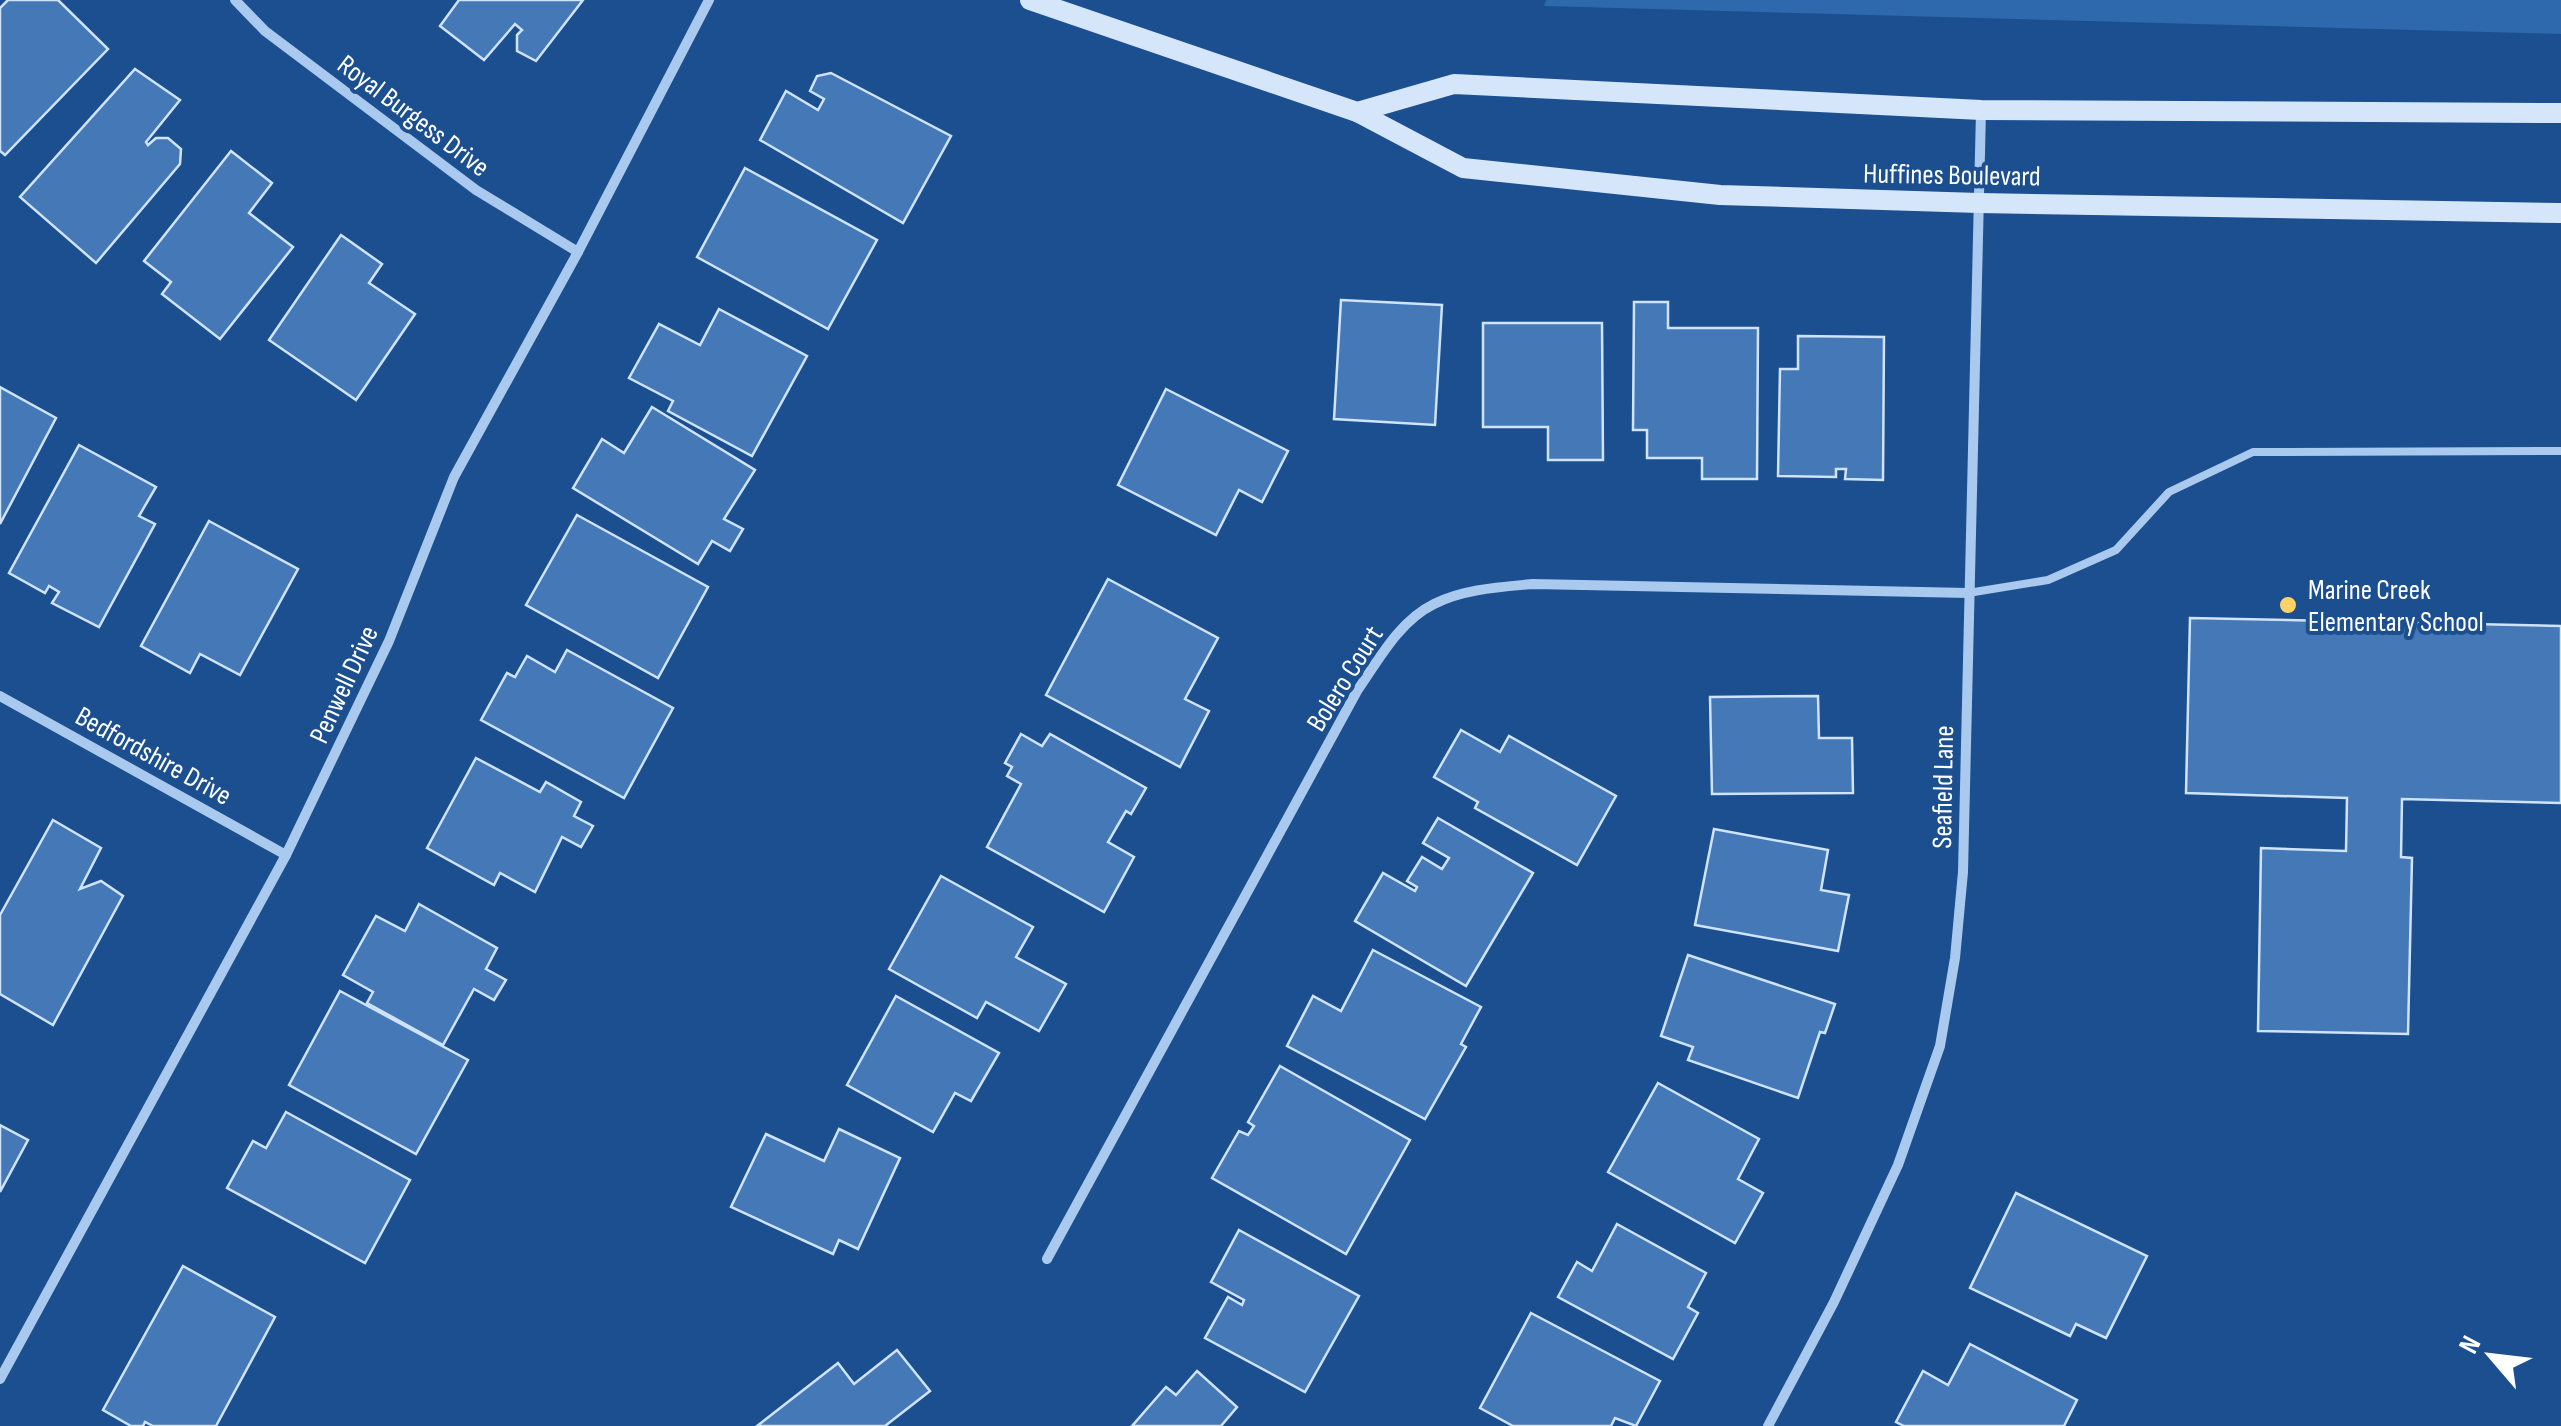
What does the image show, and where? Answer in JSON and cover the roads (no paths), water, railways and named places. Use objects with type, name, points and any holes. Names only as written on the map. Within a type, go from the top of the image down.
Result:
[{"type":"main road","name":"Huffines Boulevard","points":[[1030,0],[1357,112],[1462,168],[1720,195],[2561,212]]},
{"type":"main road","points":[[1357,112],[1454,84],[1980,110],[2561,113]]},
{"type":"street","name":"Royal Burgess Drive","points":[[235,0],[265,31],[476,190],[578,252]]},
{"type":"street","name":"Penwell Drive","points":[[0,1379],[286,854],[389,642],[454,477],[578,252],[709,0]]},
{"type":"street","name":"Seafield Lane","points":[[1768,1426],[1834,1302],[1898,1164],[1940,1046],[1956,958],[1963,872],[1980,110]]},
{"type":"street","name":"Bolero Court","points":[[1047,1258],[1357,691],[1400,631],[1433,604],[1488,589],[1533,584],[1968,593]]},
{"type":"street","name":"Bedfordshire Drive","points":[[0,696],[286,854]]},
{"type":"lane","points":[[1968,593],[2048,580],[2116,550],[2169,492],[2253,452],[2561,451]]},
{"type":"place","name":"Marine Creek Elementary School","points":[[2288,605]]}]
